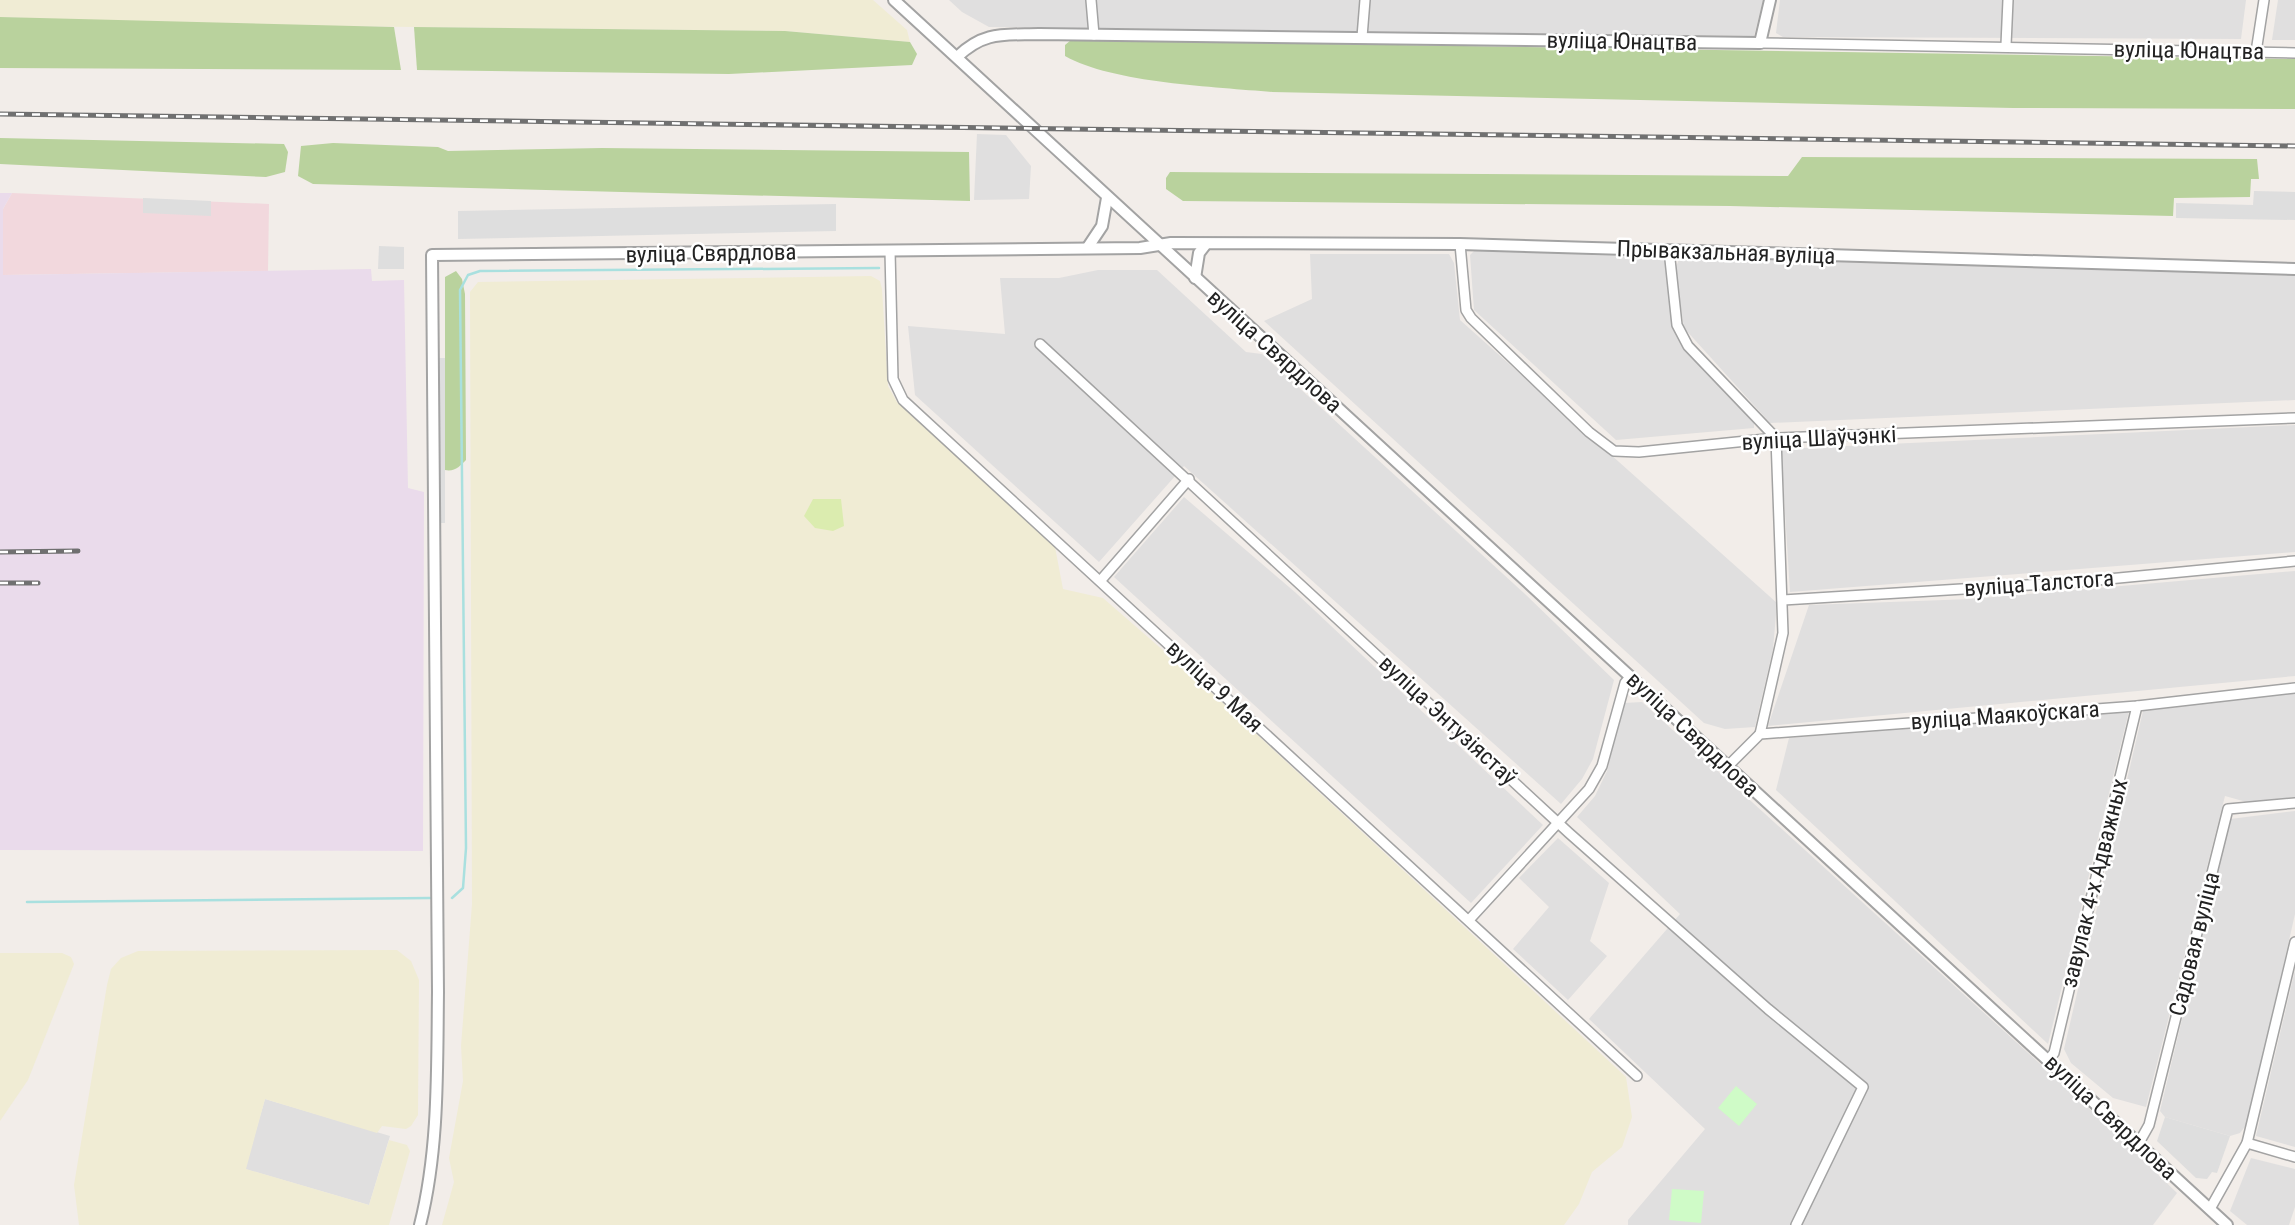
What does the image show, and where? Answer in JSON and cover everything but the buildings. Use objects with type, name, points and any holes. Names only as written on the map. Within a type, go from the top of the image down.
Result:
[{"type":"street","name":"вуліца Свярдлова","points":[[894,0],[1107,198],[2140,1141],[2227,1225]]},
{"type":"street","points":[[1091,0],[1094,35]]},
{"type":"street","points":[[1362,37],[1365,0]]},
{"type":"street","points":[[1760,43],[1770,0]]},
{"type":"street","points":[[2006,45],[2008,0]]},
{"type":"street","points":[[2256,52],[2264,0]]},
{"type":"street","name":"вуліца Юнацтва","points":[[957,57],[974,41],[988,36],[1094,35],[2006,45],[2295,52]]},
{"type":"street","points":[[1088,247],[1102,226],[1107,198]]},
{"type":"street","name":"вуліца Свярдлова","points":[[420,1225],[429,1174],[436,1090],[438,1006],[432,255],[1140,248],[1158,244]]},
{"type":"street","name":"Прывакзальная вуліца","points":[[1158,244],[1460,244],[2295,269]]},
{"type":"street","points":[[1195,278],[1199,253],[1206,244]]},
{"type":"street","name":"вуліца Шаўчэнкі","points":[[1460,244],[1466,310],[1471,318],[1589,432],[1614,451],[1639,452],[1776,438],[2295,418]]},
{"type":"street","points":[[1669,250],[1676,325],[1689,346],[1776,438],[1783,633],[1760,734],[1728,766]]},
{"type":"street","name":"вуліца 9 Мая","points":[[890,251],[893,379],[903,400],[1637,1076]]},
{"type":"street","name":"вуліца Энтузіястаў","points":[[1040,344],[1560,824],[1768,1009],[1863,1087],[1796,1225]]},
{"type":"street","points":[[1101,580],[1189,479]]},
{"type":"street","name":"вуліца Талстога","points":[[1783,600],[2077,582],[2295,561]]},
{"type":"street","points":[[1469,920],[1560,824],[1589,789],[1602,766],[1625,683],[1631,676]]},
{"type":"street","name":"вуліца Маякоўскага","points":[[1760,734],[2137,706],[2295,688]]},
{"type":"street","name":"завулак 4-х Адважных","points":[[2049,1059],[2053,1053],[2137,706]]},
{"type":"street","name":"Садовая вуліца","points":[[2140,1141],[2149,1125],[2228,809],[2295,803]]},
{"type":"street","points":[[2210,1209],[2247,1143],[2295,942]]},
{"type":"street","points":[[2247,1143],[2295,1157]]},
{"type":"shaded area","points":[[0,0],[873,0],[907,30],[910,42],[785,31],[219,25],[0,17]]},
{"type":"shaded area","points":[[949,0],[1763,0],[1754,36],[989,27],[962,12]]},
{"type":"shaded area","points":[[1780,0],[2246,0],[2241,39],[1783,37],[1776,33]]},
{"type":"shaded area","points":[[2278,0],[2295,0],[2295,40],[2272,40]]},
{"type":"shaded area","points":[[977,134],[1006,135],[1031,166],[1029,199],[974,200]]},
{"type":"shaded area","points":[[2254,191],[2295,192],[2295,220],[2176,218],[2176,203],[2253,205]]},
{"type":"shaded area","points":[[0,193],[12,193],[3,209],[3,275],[371,269],[372,281],[404,280],[408,488],[424,492],[423,851],[0,850]]},
{"type":"shaded area","points":[[12,193],[269,204],[268,271],[3,275],[3,209]]},
{"type":"shaded area","points":[[143,198],[211,201],[211,216],[143,213]]},
{"type":"shaded area","points":[[836,204],[836,231],[458,239],[458,211]]},
{"type":"shaded area","points":[[379,246],[404,247],[404,269],[378,269]]},
{"type":"shaded area","points":[[1477,248],[1654,253],[1665,260],[1673,328],[1685,350],[1754,423],[1754,428],[1616,440],[1474,310],[1470,255]]},
{"type":"shaded area","points":[[1310,254],[1449,254],[1454,263],[1460,320],[1777,603],[1773,649],[1755,727],[1725,729],[1704,723],[1264,321],[1312,299]]},
{"type":"shaded area","points":[[1681,255],[2295,273],[2295,400],[1770,423],[1684,328],[1675,269]]},
{"type":"shaded area","points":[[1098,270],[1157,270],[1246,352],[1262,354],[1525,594],[1614,680],[1593,759],[1582,779],[1561,804],[1184,466],[1099,562],[915,395],[908,326],[1005,334],[1000,278],[1059,278]]},
{"type":"shaded area","points":[[871,276],[880,281],[882,289],[888,386],[897,402],[1055,547],[1063,589],[1103,598],[1211,692],[1626,1077],[1632,1117],[1622,1147],[1592,1172],[1579,1204],[1564,1225],[442,1225],[454,1182],[449,1158],[463,1081],[461,1046],[472,904],[470,292],[478,282]]},
{"type":"shaded area","points":[[439,358],[445,358],[445,523],[439,523]]},
{"type":"shaded area","points":[[2295,425],[2295,552],[1790,592],[1781,449]]},
{"type":"shaded area","points":[[1184,497],[1296,593],[1543,825],[1471,903],[1114,577]]},
{"type":"shaded area","points":[[2295,571],[2295,676],[1768,726],[1809,605],[1971,599]]},
{"type":"shaded area","points":[[2295,693],[2295,797],[2250,803],[2225,796],[2146,1107],[2113,1098],[2071,1063],[2064,1049],[2143,711]]},
{"type":"shaded area","points":[[1642,702],[2103,1121],[2177,1193],[2153,1225],[1628,1225],[1628,1220],[1705,1129],[1589,1019],[1680,914],[1577,817],[1595,796],[1607,771],[1624,703]]},
{"type":"shaded area","points":[[2129,711],[2048,1044],[1776,790],[1789,738]]},
{"type":"shaded area","points":[[2295,811],[2295,914],[2247,1124],[2240,1133],[2230,1136],[2165,1117],[2160,1111],[2230,819]]},
{"type":"shaded area","points":[[1558,838],[1609,883],[1590,941],[1607,956],[1568,1000],[1513,949],[1549,907],[1519,878]]},
{"type":"shaded area","points":[[397,950],[411,961],[419,980],[418,1115],[411,1126],[406,1129],[382,1126],[377,1133],[265,1099],[246,1169],[369,1205],[389,1140],[407,1145],[410,1151],[389,1225],[79,1225],[74,1185],[107,985],[111,969],[121,958],[138,951]]},
{"type":"shaded area","points":[[0,953],[62,953],[71,957],[74,964],[28,1080],[0,1121]]},
{"type":"shaded area","points":[[2295,970],[2295,1147],[2256,1136]]},
{"type":"shaded area","points":[[265,1099],[390,1136],[369,1205],[245,1169]]},
{"type":"shaded area","points":[[2165,1117],[2230,1136],[2217,1173],[2212,1172],[2207,1179],[2196,1178],[2157,1141]]},
{"type":"shaded area","points":[[2251,1158],[2295,1169],[2295,1207],[2289,1225],[2247,1225],[2230,1211]]},
{"type":"green space","points":[[0,17],[394,27],[401,70],[0,68]]},
{"type":"green space","points":[[414,27],[785,31],[910,42],[917,54],[912,65],[729,74],[417,70]]},
{"type":"green space","points":[[1071,40],[2295,59],[2295,109],[2013,108],[1272,92],[1195,86],[1109,72],[1065,56],[1065,45]]},
{"type":"green space","points":[[0,138],[284,144],[288,152],[285,172],[266,177],[0,164]]},
{"type":"green space","points":[[333,143],[438,147],[448,151],[602,148],[969,152],[970,201],[313,184],[298,176],[301,146]]},
{"type":"green space","points":[[1802,157],[2257,159],[2259,179],[2251,179],[2250,197],[2174,198],[2173,216],[1730,206],[1183,201],[1166,189],[1166,178],[1170,172],[1788,176]]},
{"type":"green space","points":[[456,271],[462,279],[465,294],[466,460],[457,468],[445,470],[445,277]]},
{"type":"green space","points":[[813,499],[841,499],[844,526],[833,531],[815,528],[804,516]]},
{"type":"green space","points":[[1736,1086],[1757,1104],[1739,1126],[1718,1108]]},
{"type":"green space","points":[[1672,1189],[1704,1191],[1701,1223],[1669,1220]]},
{"type":"waterway","points":[[452,898],[463,888],[466,848],[460,290],[468,275],[480,271],[879,268]]},
{"type":"waterway","points":[[27,902],[430,898]]},
{"type":"railway","points":[[0,114],[2295,146]]},
{"type":"railway","points":[[0,552],[78,551]]},
{"type":"railway","points":[[0,583],[38,583]]}]
